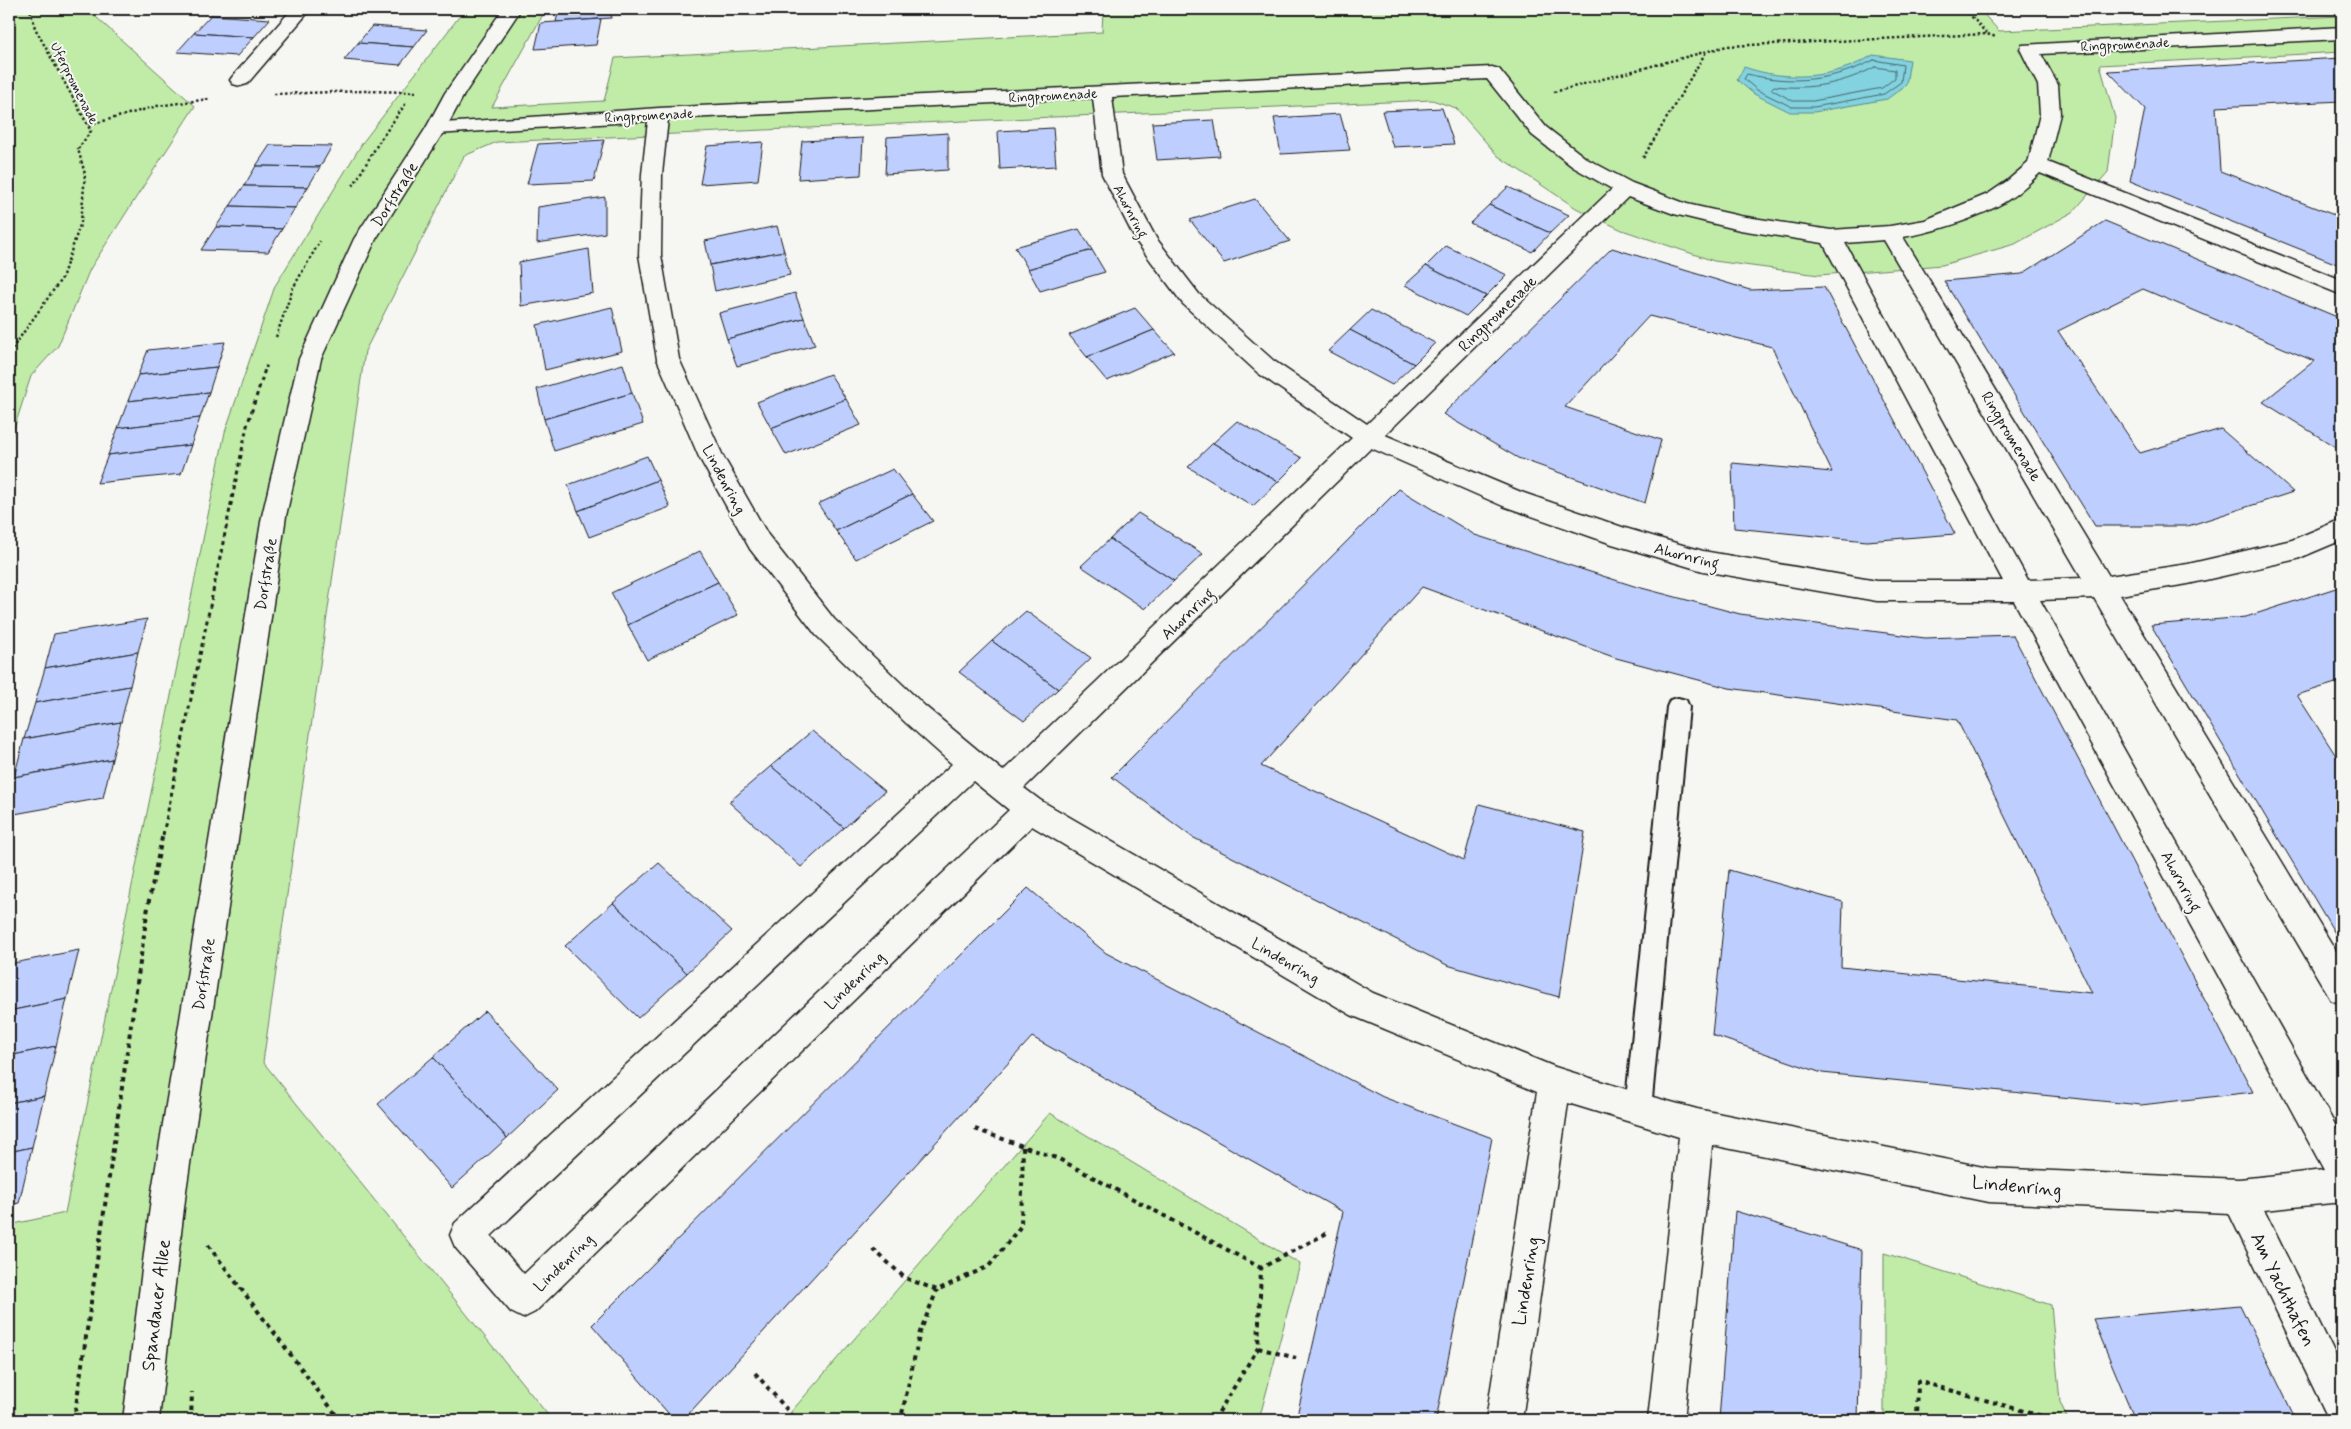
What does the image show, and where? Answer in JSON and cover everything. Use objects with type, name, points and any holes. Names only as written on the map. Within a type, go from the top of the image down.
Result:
[{"type":"street","points":[[240,80],[302,9]]},
{"type":"street","name":"Dorfstraße","points":[[169,1191],[274,516],[310,359],[365,239],[436,128],[455,93],[512,9]]},
{"type":"street","name":"Ringpromenade","points":[[2029,49],[2342,33]]},
{"type":"street","points":[[2029,49],[2048,85],[2050,114],[2037,164],[2342,288]]},
{"type":"street","name":"Ringpromenade","points":[[436,128],[658,114],[1492,73],[1539,131],[1580,163],[1625,188],[1681,208],[1740,223],[1831,237],[1890,233],[1929,226],[1995,199],[2014,186],[2037,164]]},
{"type":"street","name":"Ahornring","points":[[1102,92],[1112,174],[1147,241],[1192,299],[1266,367],[1370,438],[1512,499],[1621,537],[1703,561],[1877,591],[2022,591],[2102,587],[2188,574],[2297,549],[2342,529]]},
{"type":"street","name":"Lindenring","points":[[658,114],[652,174],[650,255],[668,359],[711,457],[759,542],[825,627],[916,715],[972,764],[1030,809],[1362,1004],[1555,1082],[1638,1109],[1697,1125],[1988,1186],[2240,1196],[2342,1185]]},
{"type":"street","name":"Ringpromenade","points":[[1370,438],[1625,188]]},
{"type":"street","name":"Ringpromenade","points":[[1890,233],[2102,587]]},
{"type":"street","points":[[1831,237],[2022,591]]},
{"type":"street","name":"Ahornring","points":[[1004,789],[1370,438]]},
{"type":"street","points":[[2102,587],[2342,989]]},
{"type":"street","name":"Ahornring","points":[[2022,591],[2342,1170]]},
{"type":"street","name":"Lindenring","points":[[972,764],[467,1235],[523,1300],[1030,809]]},
{"type":"street","name":"Lindenring","points":[[1504,1420],[1555,1082]]},
{"type":"street","points":[[1666,1420],[1697,1125]]},
{"type":"street","name":"Spandauer Allee","points":[[141,1420],[169,1191]]},
{"type":"street","name":"Am Yachthafen","points":[[2240,1196],[2342,1408]]},
{"type":"lane","points":[[1638,1109],[1678,707]]},
{"type":"path","name":"Uferpromenade","points":[[9,354],[62,278],[81,222],[85,174],[78,149],[91,131],[35,28],[30,9]]},
{"type":"path","points":[[1965,9],[1987,34]]},
{"type":"path","points":[[1514,102],[1727,46],[1987,34],[2029,49]]},
{"type":"path","points":[[1625,188],[1706,52]]},
{"type":"path","points":[[227,96],[240,80]]},
{"type":"path","points":[[89,125],[157,106],[227,96],[364,91],[455,93]]},
{"type":"path","points":[[975,1129],[1059,1159],[1261,1268]]},
{"type":"path","points":[[896,1420],[902,1414],[920,1332],[937,1290],[989,1266],[1021,1226],[1024,1146]]},
{"type":"path","points":[[1261,1268],[1327,1233]]},
{"type":"path","points":[[74,1420],[101,1234]]},
{"type":"path","points":[[206,1242],[340,1420]]},
{"type":"path","points":[[873,1249],[905,1278],[937,1290]]},
{"type":"path","points":[[1214,1420],[1258,1348],[1261,1268]]},
{"type":"path","points":[[1258,1348],[1296,1358]]},
{"type":"path","points":[[755,1373],[796,1420]]},
{"type":"path","points":[[1917,1420],[1918,1381],[2045,1417],[2046,1420]]},
{"type":"green space","points":[[9,9],[87,9],[195,106],[90,269],[58,346],[31,376],[9,444]]},
{"type":"green space","points":[[465,9],[546,9],[492,107],[604,101],[615,58],[1102,32],[1103,9],[1979,9],[1999,31],[2342,16],[2342,52],[2100,65],[2115,118],[2108,172],[2073,212],[2015,244],[1942,265],[1819,275],[1714,261],[1622,230],[1576,208],[1498,156],[1456,108],[1432,100],[497,142],[464,156],[365,351],[263,1062],[552,1420],[9,1420],[9,1225],[65,1213],[225,432],[275,286],[363,142]]},
{"type":"green space","points":[[1050,1113],[1300,1264],[1259,1420],[784,1420]]},
{"type":"green space","points":[[1884,1253],[2051,1305],[2060,1402],[2068,1420],[1884,1420]]},
{"type":"water","points":[[1873,55],[1910,60],[1906,85],[1887,99],[1814,112],[1790,112],[1754,94],[1737,80],[1744,67],[1777,75],[1810,76],[1842,69]]},
{"type":"building","points":[[388,9],[444,9],[441,13]]},
{"type":"building","points":[[559,9],[613,9],[611,18],[556,22]]},
{"type":"building","points":[[2111,9],[2221,9],[2115,14]]},
{"type":"building","points":[[211,15],[270,19],[254,37],[194,33]]},
{"type":"building","points":[[601,19],[596,45],[535,49],[541,23]]},
{"type":"building","points":[[372,26],[427,30],[414,47],[358,43]]},
{"type":"building","points":[[194,33],[254,37],[237,56],[177,52]]},
{"type":"building","points":[[358,43],[414,47],[400,65],[344,60]]},
{"type":"building","points":[[2342,58],[2342,101],[2216,107],[2220,171],[2342,218],[2342,266],[2130,181],[2145,109],[2108,71]]},
{"type":"building","points":[[1442,108],[1454,144],[1393,147],[1382,111]]},
{"type":"building","points":[[1340,114],[1350,150],[1281,154],[1274,118]]},
{"type":"building","points":[[1214,120],[1220,156],[1157,160],[1152,123]]},
{"type":"building","points":[[1053,128],[1056,166],[1000,169],[998,131]]},
{"type":"building","points":[[948,133],[948,170],[885,174],[887,137]]},
{"type":"building","points":[[863,138],[861,175],[798,179],[802,141]]},
{"type":"building","points":[[604,140],[594,181],[527,184],[538,144]]},
{"type":"building","points":[[763,142],[758,180],[700,184],[707,146]]},
{"type":"building","points":[[270,145],[332,146],[320,167],[256,166]]},
{"type":"building","points":[[256,166],[320,167],[308,187],[244,186]]},
{"type":"building","points":[[244,186],[308,187],[295,208],[230,206]]},
{"type":"building","points":[[1508,187],[1569,215],[1550,233],[1489,205]]},
{"type":"building","points":[[605,197],[605,233],[537,243],[538,207]]},
{"type":"building","points":[[1255,199],[1290,241],[1224,263],[1190,220]]},
{"type":"building","points":[[1489,205],[1550,233],[1532,252],[1470,223]]},
{"type":"building","points":[[230,206],[295,208],[282,229],[216,227]]},
{"type":"building","points":[[2105,221],[2342,319],[2342,451],[2263,402],[2314,361],[2143,289],[2058,331],[2140,453],[2221,429],[2293,492],[2188,526],[2095,526],[1944,281],[2022,274]]},
{"type":"building","points":[[777,226],[784,251],[710,265],[705,241]]},
{"type":"building","points":[[216,227],[282,229],[268,252],[201,250]]},
{"type":"building","points":[[1079,229],[1092,250],[1028,269],[1015,247]]},
{"type":"building","points":[[1446,246],[1507,275],[1486,296],[1426,266]]},
{"type":"building","points":[[1612,248],[1750,290],[1824,287],[1955,534],[1867,541],[1734,528],[1732,463],[1832,472],[1772,347],[1649,316],[1565,407],[1661,440],[1645,503],[1518,458],[1443,414]]},
{"type":"building","points":[[589,249],[593,293],[521,306],[519,262]]},
{"type":"building","points":[[1092,250],[1105,272],[1040,291],[1028,269]]},
{"type":"building","points":[[784,251],[790,275],[715,291],[710,265]]},
{"type":"building","points":[[1426,266],[1486,296],[1466,316],[1405,285]]},
{"type":"building","points":[[795,293],[804,318],[727,339],[719,313]]},
{"type":"building","points":[[612,307],[622,351],[545,370],[537,325]]},
{"type":"building","points":[[1135,308],[1154,330],[1087,357],[1069,335]]},
{"type":"building","points":[[1371,310],[1435,343],[1414,364],[1350,330]]},
{"type":"building","points":[[804,318],[815,345],[737,366],[727,339]]},
{"type":"building","points":[[1154,330],[1174,352],[1107,381],[1087,357]]},
{"type":"building","points":[[1350,330],[1414,364],[1392,385],[1328,351]]},
{"type":"building","points":[[225,342],[217,367],[138,375],[148,350]]},
{"type":"building","points":[[623,364],[632,393],[544,419],[537,389]]},
{"type":"building","points":[[217,367],[209,392],[128,401],[138,375]]},
{"type":"building","points":[[830,374],[846,399],[771,428],[757,402]]},
{"type":"building","points":[[209,392],[200,418],[118,428],[128,401]]},
{"type":"building","points":[[632,393],[643,424],[554,451],[544,419]]},
{"type":"building","points":[[846,399],[861,425],[786,455],[771,428]]},
{"type":"building","points":[[200,418],[191,445],[108,455],[118,428]]},
{"type":"building","points":[[1237,421],[1302,458],[1278,482],[1213,443]]},
{"type":"building","points":[[1213,443],[1278,482],[1253,506],[1188,467]]},
{"type":"building","points":[[191,445],[181,474],[97,483],[108,455]]},
{"type":"building","points":[[647,456],[658,480],[578,511],[568,485]]},
{"type":"building","points":[[893,469],[912,494],[836,531],[818,504]]},
{"type":"building","points":[[658,480],[670,507],[589,537],[578,511]]},
{"type":"building","points":[[1399,489],[1475,535],[1634,586],[1740,614],[1925,638],[2013,635],[2253,1092],[2141,1105],[1822,1073],[1712,1035],[1729,870],[1843,902],[1841,967],[2092,993],[1957,720],[1729,688],[1616,658],[1422,587],[1261,766],[1464,860],[1479,804],[1585,832],[1559,997],[1447,965],[1192,837],[1112,777]]},
{"type":"building","points":[[912,494],[933,521],[856,559],[836,531]]},
{"type":"building","points":[[1138,513],[1203,554],[1174,581],[1110,539]]},
{"type":"building","points":[[1110,539],[1174,581],[1145,609],[1081,566]]},
{"type":"building","points":[[700,551],[718,582],[628,625],[611,593]]},
{"type":"building","points":[[718,582],[738,615],[647,660],[628,625]]},
{"type":"building","points":[[2342,586],[2342,681],[2297,695],[2342,765],[2342,945],[2151,625],[2246,617]]},
{"type":"building","points":[[1026,611],[1091,658],[1058,689],[992,641]]},
{"type":"building","points":[[147,619],[138,652],[45,668],[54,634]]},
{"type":"building","points":[[992,641],[1058,689],[1024,721],[959,672]]},
{"type":"building","points":[[138,652],[130,686],[35,703],[45,668]]},
{"type":"building","points":[[130,686],[121,722],[24,739],[35,703]]},
{"type":"building","points":[[121,722],[112,759],[14,777],[24,739]]},
{"type":"building","points":[[812,731],[885,791],[844,828],[771,766]]},
{"type":"building","points":[[112,759],[103,798],[9,815],[9,793],[14,777]]},
{"type":"building","points":[[771,766],[844,828],[801,867],[729,802]]},
{"type":"building","points":[[659,863],[732,931],[687,973],[613,903]]},
{"type":"building","points":[[1028,888],[1106,953],[1383,1097],[1492,1138],[1436,1420],[1296,1420],[1343,1212],[1032,1037],[683,1420],[674,1420],[592,1325]]},
{"type":"building","points":[[613,903],[687,973],[638,1018],[565,946]]},
{"type":"building","points":[[79,950],[67,999],[9,1011],[9,964]]},
{"type":"building","points":[[67,999],[56,1046],[9,1056],[9,1011]]},
{"type":"building","points":[[485,1011],[558,1090],[507,1138],[433,1057]]},
{"type":"building","points":[[56,1046],[44,1096],[9,1103],[9,1056]]},
{"type":"building","points":[[433,1057],[507,1138],[452,1188],[378,1104]]},
{"type":"building","points":[[44,1096],[32,1147],[9,1152],[9,1103]]},
{"type":"building","points":[[32,1147],[19,1203],[9,1205],[9,1152]]},
{"type":"building","points":[[1735,1211],[1862,1250],[1858,1420],[1719,1420]]},
{"type":"building","points":[[2240,1305],[2296,1420],[2135,1420],[2093,1319]]}]
